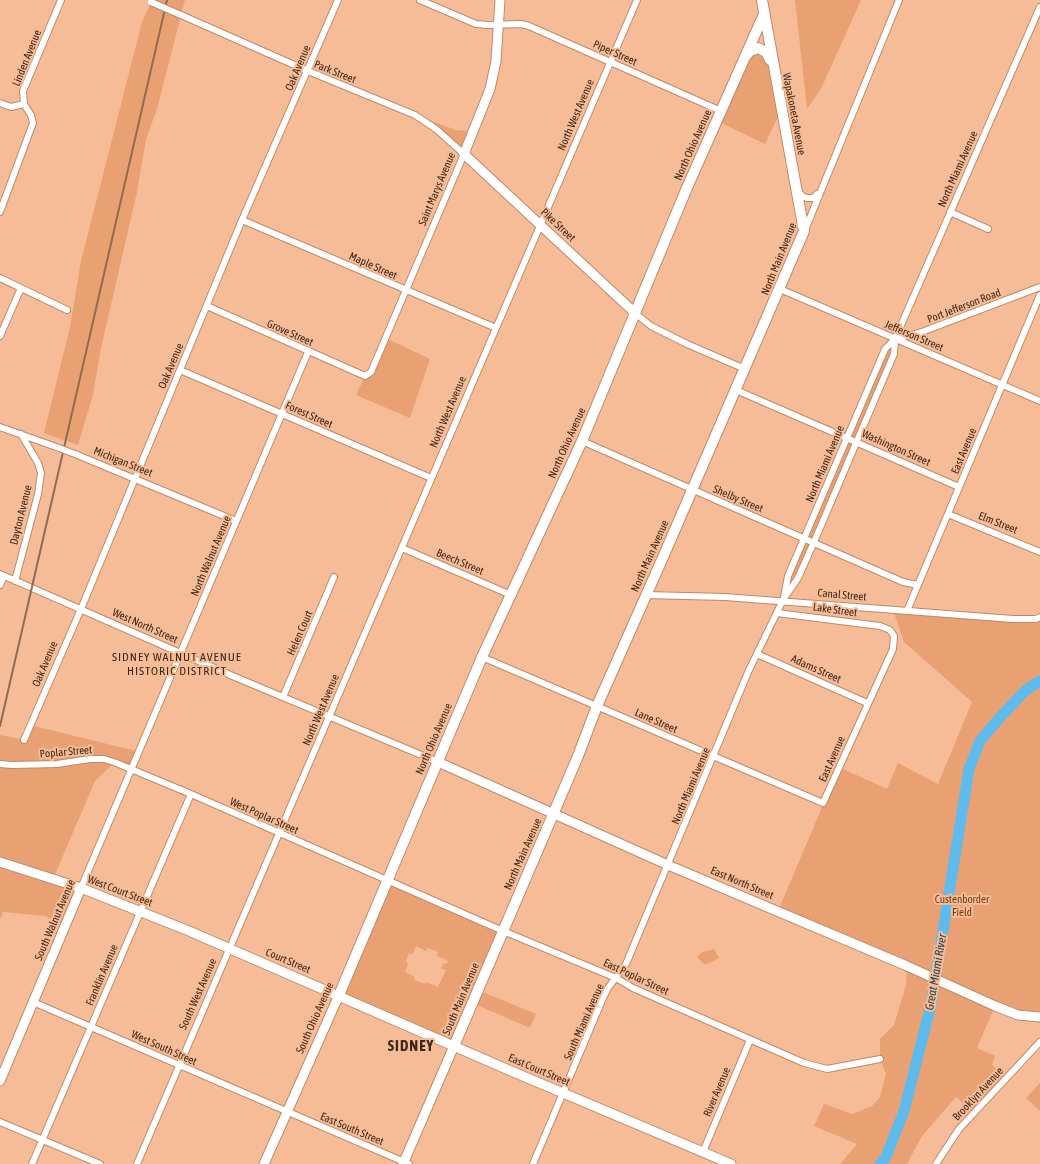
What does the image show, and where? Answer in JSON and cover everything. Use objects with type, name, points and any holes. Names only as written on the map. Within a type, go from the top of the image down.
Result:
[{"type":"main road","name":"Saint Marys Avenue","points":[[464,154],[490,88],[496,61],[500,0]]},
{"type":"main road","name":"Wapakoneta Avenue","points":[[762,0],[804,231]]},
{"type":"main road","name":"North Ohio Avenue","points":[[388,881],[482,657],[582,441],[744,57],[764,14]]},
{"type":"main road","points":[[744,57],[754,49],[762,49],[769,57],[773,67]]},
{"type":"main road","name":"Pike Street","points":[[464,154],[636,313]]},
{"type":"main road","name":"North Main Avenue","points":[[503,930],[553,814],[597,706],[804,231]]},
{"type":"main road","name":"East North Street","points":[[438,762],[668,865],[907,966],[995,1006],[1018,1014],[1040,1017]]},
{"type":"main road","name":"West Court Street","points":[[0,862],[81,888],[140,911],[229,949]]},
{"type":"main road","name":"South Ohio Avenue","points":[[264,1164],[388,881]]},
{"type":"main road","name":"South Walnut Avenue","points":[[0,1081],[81,888]]},
{"type":"main road","name":"South Main Avenue","points":[[405,1163],[503,930]]},
{"type":"main road","name":"Court Street","points":[[229,949],[338,996]]},
{"type":"main road","name":"East Court Street","points":[[338,996],[564,1094],[731,1164]]},
{"type":"street","name":"Linden Avenue","points":[[0,212],[33,123],[31,114],[24,104],[23,91],[61,0]]},
{"type":"street","name":"Oak Avenue","points":[[24,740],[81,609],[242,220],[338,0]]},
{"type":"street","name":"Piper Street","points":[[420,0],[476,24],[521,24],[529,26],[721,111]]},
{"type":"street","name":"North West Avenue","points":[[278,832],[402,548],[636,0]]},
{"type":"street","name":"North Main Avenue","points":[[804,231],[899,0]]},
{"type":"street","name":"Park Street","points":[[149,1],[308,71],[415,115],[436,128],[464,154]]},
{"type":"street","name":"North Miami Avenue","points":[[616,978],[626,964],[757,654],[783,600],[798,578],[814,542],[894,354],[895,339],[1040,7]]},
{"type":"street","points":[[0,103],[11,106],[24,104]]},
{"type":"street","name":"Saint Marys Avenue","points":[[365,376],[371,372],[464,154]]},
{"type":"street","points":[[796,188],[802,196],[807,198],[813,198],[820,191]]},
{"type":"street","points":[[950,212],[988,230]]},
{"type":"street","name":"Maple Street","points":[[242,220],[406,292],[496,328]]},
{"type":"street","points":[[0,278],[68,310]]},
{"type":"street","name":"Port Jefferson Road","points":[[895,339],[919,333],[1040,287]]},
{"type":"street","points":[[0,336],[21,288]]},
{"type":"street","name":"Jefferson Street","points":[[780,289],[1040,401]]},
{"type":"street","name":"East Avenue","points":[[907,611],[1040,295]]},
{"type":"street","name":"Grove Street","points":[[207,306],[365,376]]},
{"type":"street","points":[[636,313],[651,326],[687,344],[745,369]]},
{"type":"street","name":"North Miami Avenue","points":[[783,600],[788,576],[847,437],[885,349],[895,339]]},
{"type":"street","name":"North Walnut Avenue","points":[[133,769],[236,520],[308,352]]},
{"type":"street","name":"Forest Street","points":[[180,370],[431,478]]},
{"type":"street","name":"Washington Street","points":[[736,390],[959,487]]},
{"type":"street","name":"Michigan Street","points":[[0,427],[75,454],[236,520]]},
{"type":"street","name":"Dayton Avenue","points":[[15,581],[38,494],[41,473],[38,463],[21,434]]},
{"type":"street","name":"Shelby Street","points":[[582,441],[903,582],[918,585]]},
{"type":"street","name":"Elm Street","points":[[948,514],[1040,552]]},
{"type":"street","name":"Beech Street","points":[[402,548],[511,595]]},
{"type":"street","points":[[0,585],[2,575]]},
{"type":"street","name":"West North Street","points":[[2,575],[329,717],[438,762]]},
{"type":"street","name":"Helen Court","points":[[283,697],[334,577]]},
{"type":"street","name":"Canal Street","points":[[646,595],[724,596],[907,611],[1038,618]]},
{"type":"street","name":"Lake Street","points":[[777,612],[880,626],[890,630]]},
{"type":"street","name":"East Avenue","points":[[823,803],[867,703],[893,649],[894,636],[890,630]]},
{"type":"street","name":"Adams Street","points":[[757,654],[867,703]]},
{"type":"street","name":"Lane Street","points":[[482,657],[823,803]]},
{"type":"street","name":"Poplar Street","points":[[0,764],[57,764],[90,759],[104,759],[133,769]]},
{"type":"street","name":"West Poplar Street","points":[[133,769],[388,881]]},
{"type":"street","name":"South Walnut Avenue","points":[[81,888],[133,769]]},
{"type":"street","name":"Franklin Avenue","points":[[32,1164],[191,794]]},
{"type":"street","name":"South West Avenue","points":[[137,1164],[278,832]]},
{"type":"street","name":"East Poplar Street","points":[[388,881],[616,978],[633,988],[804,1063],[827,1069],[880,1060]]},
{"type":"street","name":"South Miami Avenue","points":[[532,1164],[564,1094],[603,998],[608,988],[616,978]]},
{"type":"street","name":"West South Street","points":[[33,1002],[287,1113]]},
{"type":"street","name":"River Avenue","points":[[703,1152],[750,1040]]},
{"type":"street","name":"Brooklyn Avenue","points":[[936,1164],[959,1129],[1040,1042]]},
{"type":"street","name":"East South Street","points":[[287,1113],[405,1163]]},
{"type":"street","points":[[0,1122],[100,1164]]},
{"type":"green space","points":[[147,0],[185,0],[157,109],[146,139],[137,192],[101,348],[93,395],[78,445],[44,433],[70,327],[81,261],[142,22],[151,2]]},
{"type":"green space","points":[[795,0],[861,0],[821,89],[807,109]]},
{"type":"green space","points":[[750,51],[766,52],[781,110],[765,144],[717,121]]},
{"type":"green space","points":[[415,115],[456,130],[467,131],[476,125],[464,154]]},
{"type":"green space","points":[[386,338],[430,359],[410,418],[356,395],[365,376],[371,372]]},
{"type":"green space","points":[[895,339],[894,354],[814,542],[783,600],[788,576],[885,349]]},
{"type":"green space","name":"Custenborder Field","points":[[893,610],[1040,617],[1040,1017],[995,1006],[977,1048],[995,1056],[992,1065],[1006,1079],[974,1113],[956,1097],[922,1136],[907,1164],[840,1164],[857,1144],[814,1126],[824,1104],[852,1114],[872,1106],[880,1097],[886,1074],[880,1059],[880,1039],[894,1025],[906,985],[907,966],[778,911],[839,767],[887,789],[898,763],[938,784],[972,702],[904,642]]},
{"type":"green space","points":[[30,725],[140,752],[133,769],[114,763],[95,781],[53,879],[81,888],[65,926],[45,916],[3,912],[0,919],[0,735],[24,740]]},
{"type":"green space","points":[[388,881],[503,931],[478,990],[536,1014],[530,1028],[472,1003],[454,1046],[339,995]],"holes":[[[416,946],[426,951],[428,948],[438,952],[437,956],[448,961],[446,964],[444,963],[441,968],[446,970],[438,987],[426,982],[425,984],[414,980],[415,977],[405,972],[408,964],[406,962],[409,953],[413,954]]]},
{"type":"green space","points":[[714,949],[719,958],[705,965],[697,957],[702,952]]},
{"type":"green space","points":[[1040,1083],[1040,1111],[1026,1098]]},
{"type":"waterway","name":"Great Miami River","points":[[880,1164],[886,1157],[904,1111],[931,1005],[969,769],[980,741],[1026,690],[1040,681]]},
{"type":"railway","points":[[0,726],[167,0]]},
{"type":"district","name":"SIDNEY WALNUT AVENUE HISTORIC DISTRICT","points":[[177,664]]},
{"type":"district","name":"SIDNEY","points":[[411,1046]]}]
